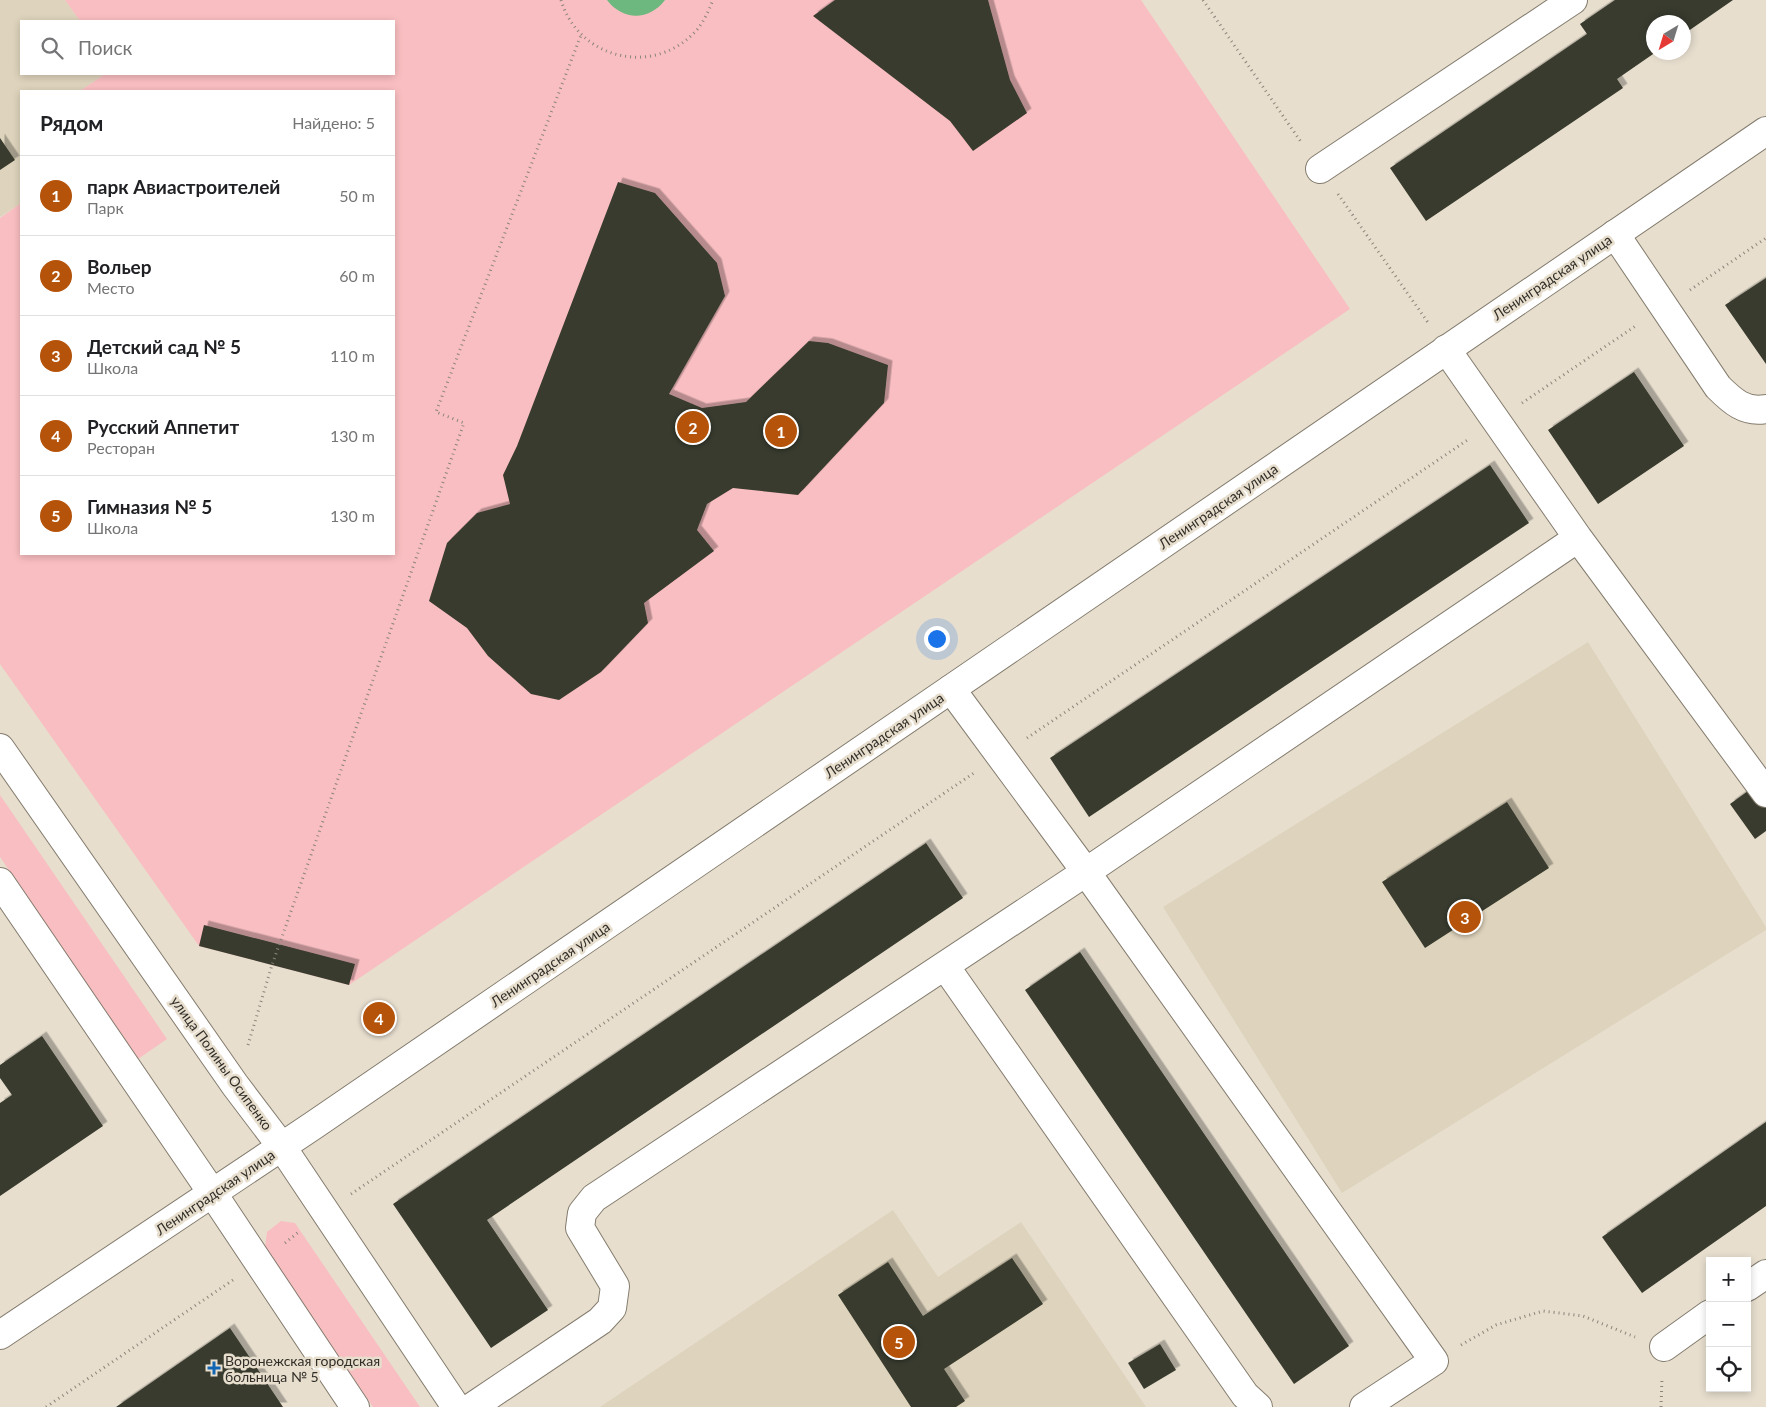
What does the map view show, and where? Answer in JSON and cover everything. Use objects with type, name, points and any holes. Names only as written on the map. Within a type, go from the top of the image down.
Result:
[{"type":"main road","points":[[1320,169],[1574,0]]},
{"type":"main road","name":"Ленинградская улица","points":[[0,1335],[282,1147],[1766,131]]},
{"type":"main road","points":[[1615,234],[1663,308],[1718,387],[1735,404],[1756,411],[1766,409]]},
{"type":"main road","points":[[1446,350],[1578,538],[1766,794]]},
{"type":"main road","points":[[472,1407],[600,1321],[612,1308],[615,1286],[580,1228],[582,1213],[594,1198],[1086,872],[1578,538]]},
{"type":"main road","points":[[950,689],[1086,872],[1434,1361],[1364,1407]]},
{"type":"main road","name":"улица Полины Осипенко","points":[[0,748],[235,1085],[282,1147],[456,1407]]},
{"type":"main road","points":[[0,882],[259,1262],[355,1407]]},
{"type":"main road","points":[[945,966],[1245,1395],[1258,1407]]},
{"type":"main road","points":[[1751,1284],[1766,1274]]},
{"type":"main road","points":[[1664,1348],[1706,1317]]},
{"type":"path","points":[[561,0],[565,14],[581,35],[602,50],[628,58],[655,56],[679,46],[695,33],[706,17],[713,0]]},
{"type":"path","points":[[235,1085],[272,965],[464,423],[436,412],[581,35]]},
{"type":"path","points":[[46,1407],[259,1262],[326,1211],[1766,238]]},
{"type":"path","points":[[1434,1361],[1496,1324],[1543,1310],[1583,1316],[1664,1348]]},
{"type":"shaded area","points":[[0,0],[65,0],[79,20],[20,20],[20,75],[104,75],[81,90],[20,90],[20,204],[0,217]]},
{"type":"shaded area","points":[[65,0],[1141,0],[1350,309],[349,985],[199,946],[0,664],[0,218],[20,204],[20,555],[395,555],[395,90],[81,90],[104,75],[395,75],[395,20],[79,20]]},
{"type":"shaded area","points":[[607,0],[665,0],[651,12],[636,16],[621,12]]},
{"type":"shaded area","points":[[1588,642],[1766,927],[1766,930],[1342,1193],[1163,907]]},
{"type":"shaded area","points":[[0,795],[167,1039],[138,1059],[0,857]]},
{"type":"shaded area","points":[[893,1210],[938,1277],[1021,1222],[1146,1407],[600,1407]]},
{"type":"shaded area","points":[[281,1221],[295,1223],[420,1407],[373,1407],[265,1247],[267,1232]]},
{"type":"building","points":[[835,0],[988,0],[1010,80],[1027,113],[973,151],[950,121],[813,16]]},
{"type":"building","points":[[1615,0],[1733,0],[1691,29],[1691,15],[1646,15],[1646,59],[1617,79],[1623,88],[1426,221],[1390,168],[1587,34],[1580,24]]},
{"type":"building","points":[[0,138],[15,160],[0,170]]},
{"type":"building","points":[[618,182],[655,193],[717,263],[725,296],[669,394],[702,408],[746,402],[809,341],[828,343],[888,365],[884,403],[798,495],[733,488],[707,504],[697,530],[714,551],[644,603],[648,623],[601,672],[559,700],[531,694],[488,656],[467,628],[429,601],[447,543],[477,513],[510,504],[503,475],[517,446]]},
{"type":"building","points":[[1766,278],[1766,364],[1725,305]]},
{"type":"building","points":[[1634,372],[1684,446],[1598,504],[1548,430]]},
{"type":"building","points":[[1490,465],[1529,523],[1089,817],[1050,758]]},
{"type":"building","points":[[1755,786],[1766,801],[1766,831],[1755,839],[1730,804]]},
{"type":"building","points":[[1507,802],[1549,868],[1425,948],[1382,882]]},
{"type":"building","points":[[926,843],[963,898],[487,1220],[548,1310],[491,1348],[393,1204]]},
{"type":"building","points":[[204,925],[355,964],[349,985],[199,946]]},
{"type":"building","points":[[1080,952],[1349,1346],[1294,1384],[1025,990]]},
{"type":"building","points":[[42,1036],[103,1126],[0,1196],[0,1103],[12,1095],[0,1078],[0,1065]]},
{"type":"building","points":[[1766,1122],[1766,1206],[1642,1293],[1602,1237]]},
{"type":"building","points":[[1012,1258],[1043,1304],[944,1369],[965,1401],[956,1407],[911,1407],[838,1295],[888,1262],[923,1316]]},
{"type":"building","name":"Воронежская городская больница № 5","points":[[230,1328],[283,1407],[116,1407]]},
{"type":"building","points":[[1160,1344],[1176,1370],[1144,1389],[1128,1363]]},
{"type":"place","name":"Вольер","points":[[693,427]]},
{"type":"place","name":"парк Авиастроителей","points":[[781,431]]},
{"type":"place","name":"Детский сад № 5","points":[[1465,917]]},
{"type":"place","name":"Русский Аппетит","points":[[379,1018]]},
{"type":"place","name":"Гимназия № 5","points":[[899,1342]]},
{"type":"place","name":"Воронежская городская больница № 5","points":[[214,1368]]}]
